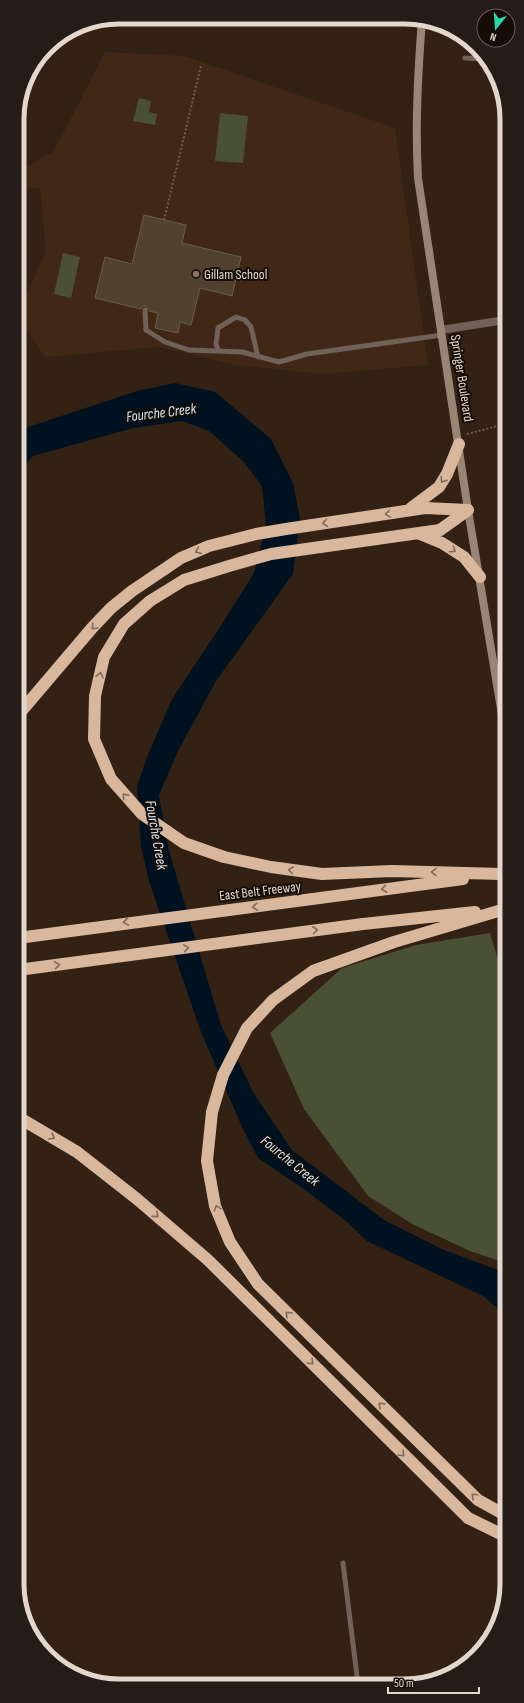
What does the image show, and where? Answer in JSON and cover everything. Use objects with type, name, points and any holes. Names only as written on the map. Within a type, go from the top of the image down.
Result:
[{"type":"highway","points":[[407,511],[439,487],[447,474],[458,440]]},
{"type":"highway","points":[[24,709],[92,628],[111,608],[166,566],[209,546],[256,534],[425,508],[468,510]]},
{"type":"highway","points":[[468,510],[440,530],[272,554],[184,580],[150,601],[124,624],[104,657],[95,696],[94,738],[111,779],[142,814],[184,843],[198,848],[224,856],[272,867],[322,874],[392,871],[500,873]]},
{"type":"highway","points":[[419,534],[442,542],[464,557],[480,577]]},
{"type":"highway","name":"East Belt Freeway","points":[[24,937],[500,874]]},
{"type":"highway","points":[[24,969],[363,924],[500,909]]},
{"type":"highway","points":[[500,910],[394,942],[313,971],[273,1000],[248,1028],[223,1075],[212,1112],[207,1161],[216,1206],[230,1242],[258,1284],[478,1500],[500,1512]]},
{"type":"highway","points":[[24,1121],[77,1152],[137,1199],[208,1260],[468,1518],[500,1534]]},
{"type":"main road","name":"Springer Boulevard","points":[[421,26],[416,98],[418,178],[468,510],[500,702]]},
{"type":"street","points":[[441,332],[500,323]]},
{"type":"lane","points":[[465,58],[478,59]]},
{"type":"lane","points":[[145,310],[146,330],[165,342],[189,350],[242,352],[279,362],[307,354],[441,332]]},
{"type":"lane","points":[[219,351],[216,345],[218,328],[236,317],[245,320],[251,328],[258,356]]},
{"type":"lane","points":[[343,1563],[357,1679]]},
{"type":"path","points":[[164,220],[201,66]]},
{"type":"path","points":[[458,440],[500,426]]},
{"type":"shaded area","points":[[105,52],[184,56],[395,128],[428,365],[320,374],[236,365],[159,347],[45,357],[24,325],[24,299],[46,252],[40,188],[24,187],[24,168],[54,151]]},
{"type":"green space","points":[[139,98],[151,101],[149,112],[157,114],[155,125],[133,121]]},
{"type":"green space","points":[[220,113],[248,116],[243,163],[215,161]]},
{"type":"green space","points":[[63,253],[80,257],[71,298],[54,294]]},
{"type":"green space","points":[[490,933],[500,966],[500,1261],[470,1251],[414,1225],[368,1196],[304,1109],[270,1033],[342,968],[416,945]]},
{"type":"water","name":"Fourche Creek","points":[[175,383],[215,392],[271,439],[293,483],[300,518],[293,574],[216,681],[178,751],[159,795],[169,851],[221,1025],[254,1094],[292,1150],[384,1220],[444,1250],[500,1271],[500,1310],[483,1296],[367,1241],[347,1222],[304,1189],[258,1158],[242,1127],[201,1032],[149,881],[141,846],[137,786],[147,757],[172,699],[254,573],[266,526],[262,486],[244,462],[209,431],[182,421],[133,428],[33,456],[24,467],[24,428],[137,391]]},
{"type":"building","points":[[144,215],[186,225],[182,243],[241,257],[232,296],[200,288],[191,325],[180,322],[178,333],[155,328],[158,313],[149,311],[146,306],[143,306],[141,309],[95,298],[105,257],[132,264]]},
{"type":"place","name":"Gillam School","points":[[196,274]]}]
